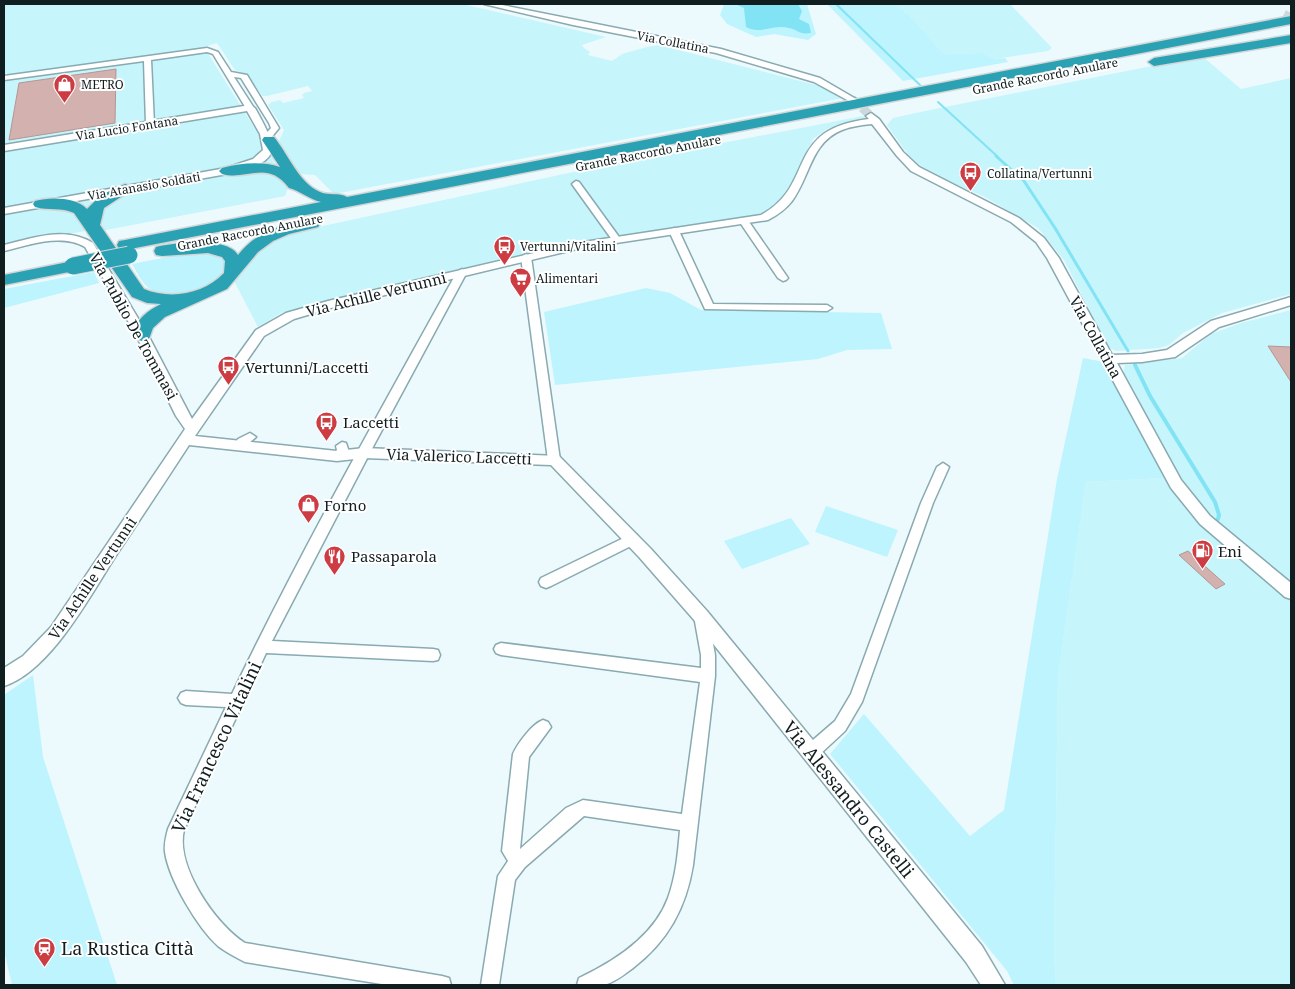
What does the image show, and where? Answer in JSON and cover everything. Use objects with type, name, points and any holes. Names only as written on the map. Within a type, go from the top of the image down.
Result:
[{"type":"highway","name":"Grande Raccordo Anulare","points":[[132,251],[194,232],[1090,65],[1289,21]]},
{"type":"highway","name":"Grande Raccordo Anulare","points":[[4,269],[132,251],[388,205],[1036,78],[1289,21]]},
{"type":"highway","points":[[1144,64],[1291,39]]},
{"type":"highway","points":[[1036,78],[1090,65]]},
{"type":"highway","points":[[268,139],[300,186],[312,195],[325,199],[350,198],[438,185]]},
{"type":"highway","points":[[194,232],[229,224],[277,208],[287,202],[294,192],[294,185],[290,177],[276,170],[258,168],[227,171]]},
{"type":"highway","points":[[92,225],[92,215],[97,206],[126,189]]},
{"type":"highway","points":[[41,204],[71,205],[80,210],[135,290],[143,296],[153,299],[173,300],[209,291]]},
{"type":"highway","points":[[142,334],[144,325],[155,314],[220,285],[254,247],[274,234],[388,205]]},
{"type":"highway","points":[[132,251],[217,248],[232,256],[234,264],[232,272]]},
{"type":"highway","name":"Grande Raccordo Anulare","points":[[4,280],[71,261]]},
{"type":"street","name":"Via Collatina","points":[[488,4],[573,23],[685,43],[726,53],[817,80],[852,99]]},
{"type":"street","points":[[4,78],[199,50],[211,50],[216,53],[268,139],[275,128],[273,123],[244,77],[240,74],[229,74]]},
{"type":"street","points":[[147,58],[150,124]]},
{"type":"street","name":"Via Lucio Fontana","points":[[4,148],[250,108]]},
{"type":"street","name":"Via Collatina","points":[[874,118],[893,145],[915,169],[999,210],[1020,223],[1040,240],[1053,258],[1170,474],[1184,496],[1220,533],[1291,592]]},
{"type":"street","name":"Via Achille Vertunni","points":[[4,678],[29,661],[54,636],[257,337],[272,325],[307,310],[462,272],[616,239],[768,216],[786,203],[814,148],[825,135],[843,126],[874,118]]},
{"type":"street","name":"Via Atanasio Soldati","points":[[4,212],[227,171],[252,164],[262,158],[268,152],[268,139]]},
{"type":"street","points":[[576,184],[616,239]]},
{"type":"street","points":[[744,221],[783,278]]},
{"type":"street","points":[[674,231],[709,306],[827,308]]},
{"type":"street","name":"Via Publio De Tommasi","points":[[4,248],[60,237],[71,237],[86,242],[142,334],[183,416],[190,435]]},
{"type":"street","points":[[526,258],[554,460]]},
{"type":"street","name":"Via Francesco Vitalini","points":[[442,985],[339,970],[244,952],[234,948],[216,933],[180,874],[174,860],[173,841],[176,829],[262,647],[462,272]]},
{"type":"street","points":[[1107,359],[1170,354],[1210,327],[1291,300]]},
{"type":"street","name":"Via Valerico Laccetti","points":[[190,435],[364,453],[554,460]]},
{"type":"street","name":"Via Alessandro Castelli","points":[[554,460],[570,473],[701,616],[812,751],[974,954],[994,985]]},
{"type":"street","points":[[812,751],[840,726],[857,697],[927,502],[943,467]]},
{"type":"street","points":[[546,582],[632,539]]},
{"type":"street","points":[[586,985],[606,976],[636,954],[664,923],[675,903],[680,885],[708,676],[708,655],[701,616]]},
{"type":"street","name":"Via Francesco Vitalini","points":[[262,647],[433,655]]},
{"type":"street","points":[[501,649],[708,676]]},
{"type":"street","points":[[186,698],[236,701]]},
{"type":"street","points":[[519,861],[511,851],[521,754],[543,727]]},
{"type":"street","points":[[490,985],[507,876],[519,861],[572,814],[583,808],[689,823]]},
{"type":"shaded area","points":[[4,4],[462,4],[606,37],[582,45],[590,52],[588,55],[612,61],[622,54],[659,45],[820,86],[843,98],[334,194],[315,175],[299,174],[279,141],[284,130],[268,105],[280,100],[283,103],[304,98],[302,95],[304,93],[312,91],[308,86],[262,96],[248,75],[235,70],[217,43],[204,47],[265,145],[288,188],[285,196],[106,230],[85,231],[4,246]]},
{"type":"shaded area","points":[[724,4],[807,4],[816,34],[808,40],[774,34],[756,37],[727,24],[720,15]]},
{"type":"shaded area","points":[[735,4],[798,4],[802,11],[799,19],[809,24],[811,33],[801,33],[783,27],[762,30],[751,29],[746,27],[744,8]]},
{"type":"shaded area","points":[[827,4],[895,4],[910,16],[944,54],[983,53],[995,59],[1005,58],[1008,62],[903,81]]},
{"type":"shaded area","points":[[895,4],[1010,4],[1052,48],[1048,51],[995,59],[983,53],[944,54],[910,16]]},
{"type":"shaded area","points":[[1202,56],[1241,89],[1291,78],[1291,294],[1222,313],[1183,333],[1169,345],[1159,348],[1116,351],[1108,347],[1064,260],[1038,228],[983,196],[932,174],[917,164],[887,125],[893,118]]},
{"type":"shaded area","points":[[863,116],[866,119],[843,123],[827,129],[813,139],[800,169],[779,202],[768,213],[567,244],[281,313],[258,327],[234,281],[261,245],[281,235],[578,171]]},
{"type":"shaded area","points":[[203,250],[225,257],[228,271],[210,286],[189,294],[164,294],[150,289],[142,281],[132,264]]},
{"type":"shaded area","points":[[94,272],[99,283],[4,308],[4,289]]},
{"type":"shaded area","points":[[646,288],[670,293],[701,310],[881,313],[892,349],[847,350],[818,359],[555,385],[544,312]]},
{"type":"shaded area","points":[[1291,310],[1291,584],[1199,505],[1174,466],[1123,373],[1125,365],[1182,358],[1211,334],[1241,323]]},
{"type":"shaded area","points":[[1083,358],[1104,362],[1164,478],[1086,482],[1058,676],[1054,953],[1056,985],[1014,985],[1007,971],[830,754],[864,714],[970,836],[1004,810],[1057,479]]},
{"type":"shaded area","points":[[1164,478],[1213,534],[1291,599],[1291,985],[1056,985],[1054,953],[1058,676],[1086,482]]},
{"type":"shaded area","points":[[826,506],[898,530],[887,557],[815,532]]},
{"type":"shaded area","points":[[791,518],[810,544],[742,569],[724,541]]},
{"type":"shaded area","points":[[33,675],[43,757],[117,985],[12,985],[4,951],[4,695]]},
{"type":"building","name":"METRO","points":[[116,69],[115,123],[9,140],[19,83]]},
{"type":"building","points":[[1268,346],[1291,347],[1291,382]]},
{"type":"building","name":"Eni","points":[[1188,551],[1225,584],[1216,589],[1179,555]]},
{"type":"waterway","points":[[836,4],[922,87]]},
{"type":"waterway","points":[[938,102],[998,157]]},
{"type":"waterway","points":[[996,156],[1024,181],[1055,228],[1128,351]]},
{"type":"waterway","points":[[1135,365],[1150,396],[1215,502],[1219,515],[1218,519]]},
{"type":"tunnel","points":[[1283,16],[1291,20]]},
{"type":"tunnel","points":[[852,99],[871,116]]},
{"type":"place","name":"METRO","points":[[65,103]]},
{"type":"place","name":"Collatina/Vertunni","points":[[971,192]]},
{"type":"place","name":"Vertunni/Vitalini","points":[[504,265]]},
{"type":"place","name":"Alimentari","points":[[520,297]]},
{"type":"place","name":"Vertunni/Laccetti","points":[[229,386]]},
{"type":"place","name":"Laccetti","points":[[327,441]]},
{"type":"place","name":"Forno","points":[[308,524]]},
{"type":"place","name":"Eni","points":[[1202,570]]},
{"type":"place","name":"Passaparola","points":[[335,575]]},
{"type":"place","name":"La Rustica Città","points":[[45,967]]}]
